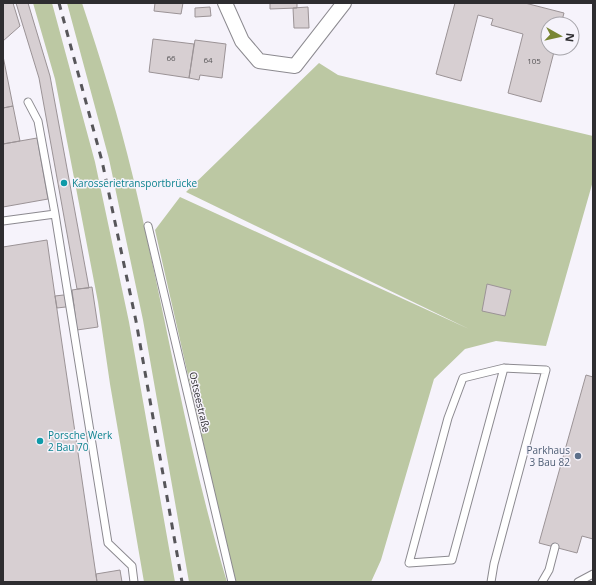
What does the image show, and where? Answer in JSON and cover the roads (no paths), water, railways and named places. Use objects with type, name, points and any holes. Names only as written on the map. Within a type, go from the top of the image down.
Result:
[{"type":"street","points":[[225,3],[242,41],[259,61],[294,66],[344,3]]},
{"type":"lane","points":[[28,102],[38,121],[55,214],[108,543],[132,566],[134,582]]},
{"type":"lane","points":[[3,221],[55,214]]},
{"type":"lane","name":"Ostseestraße","points":[[148,226],[232,582]]},
{"type":"lane","points":[[491,582],[494,564],[546,370],[504,368],[463,378],[448,418],[409,563],[452,560],[504,368]]},
{"type":"lane","points":[[542,582],[549,570],[555,547]]},
{"type":"lane","points":[[581,582],[593,574]]},
{"type":"railway","points":[[59,3],[102,161],[136,321],[182,582]]},
{"type":"place","name":"Karosserietransportbrücke","points":[[64,183]]},
{"type":"place","name":"Porsche Werk 2 Bau 70","points":[[40,441]]},
{"type":"place","name":"Parkhaus 3 Bau 82","points":[[578,456]]}]
